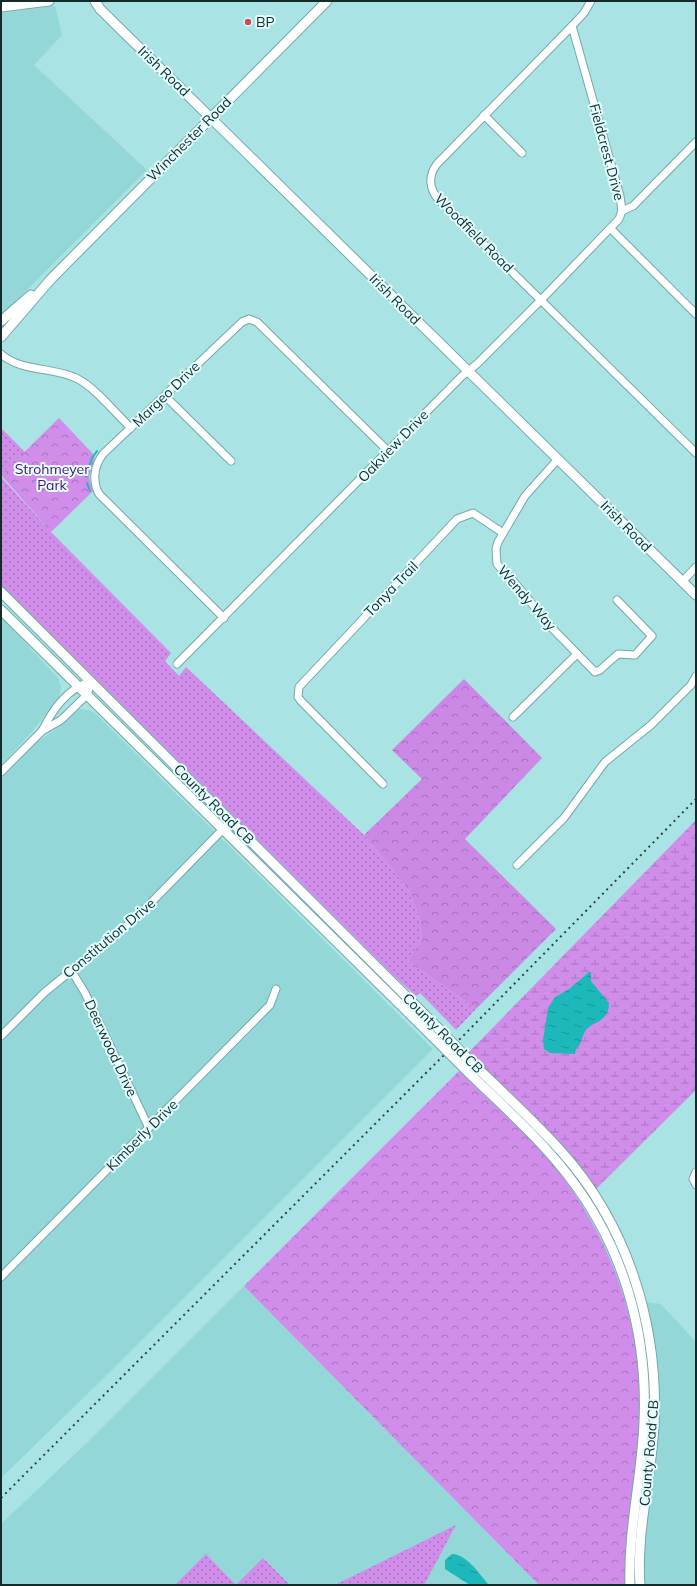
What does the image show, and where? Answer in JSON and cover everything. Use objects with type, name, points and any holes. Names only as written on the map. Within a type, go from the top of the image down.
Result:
[{"type":"main road","points":[[1,7],[49,1]]},
{"type":"main road","name":"Irish Road","points":[[95,1],[100,9],[696,595]]},
{"type":"main road","name":"Winchester Road","points":[[1,337],[51,279],[210,117],[327,1]]},
{"type":"main road","name":"Winchester Road","points":[[1,321],[51,279]]},
{"type":"main road","name":"County Road CB","points":[[1,592],[231,821],[435,1033]]},
{"type":"main road","name":"County Road CB","points":[[1,610],[222,830],[465,1062],[560,1150],[587,1184],[613,1229],[624,1252],[641,1298],[652,1350],[654,1427],[642,1530],[640,1585]]},
{"type":"main road","name":"County Road CB","points":[[465,1062],[567,1174],[603,1230],[624,1278],[639,1330],[644,1400],[642,1441],[632,1529],[630,1585]]},
{"type":"street","name":"Woodfield Road","points":[[591,1],[572,26],[433,169],[431,180],[432,190],[439,200],[696,453]]},
{"type":"street","name":"Fieldcrest Drive","points":[[572,26],[620,196],[622,211],[620,219],[611,229]]},
{"type":"street","points":[[484,115],[522,153]]},
{"type":"street","points":[[622,211],[633,206],[696,142]]},
{"type":"street","points":[[611,229],[696,314]]},
{"type":"street","name":"Oakview Drive","points":[[177,664],[611,229]]},
{"type":"street","name":"Margeo Drive","points":[[224,618],[102,498],[97,491],[94,476],[100,459],[246,319],[254,320],[388,451]]},
{"type":"street","points":[[1,354],[13,362],[76,378],[87,386],[131,428]]},
{"type":"street","points":[[165,396],[231,461]]},
{"type":"street","name":"Wendy Way","points":[[558,459],[525,496],[502,534],[496,549],[497,564],[515,583],[550,626],[597,672],[618,654],[634,654],[652,636],[617,600]]},
{"type":"street","name":"Tonya Trail","points":[[383,784],[301,701],[297,692],[301,682],[457,519],[473,513],[502,534]]},
{"type":"street","points":[[682,582],[696,567]]},
{"type":"street","points":[[513,717],[578,654]]},
{"type":"street","points":[[517,865],[564,818],[605,762],[651,725],[691,685],[696,676]]},
{"type":"street","points":[[42,731],[52,712],[77,686],[91,681]]},
{"type":"street","points":[[1,772],[42,731],[61,720],[87,695],[91,681]]},
{"type":"street","name":"Constitution Drive","points":[[1,1036],[45,992],[135,919],[231,821]]},
{"type":"street","name":"Deerwood Drive","points":[[71,970],[85,993],[149,1128]]},
{"type":"street","name":"Kimberly Drive","points":[[1,1277],[270,1005],[276,989]]},
{"type":"street","points":[[695,1182],[696,1172]]},
{"type":"shaded area","points":[[55,6],[62,35],[34,65],[147,170],[1,316],[1,13]]},
{"type":"shaded area","points":[[1,617],[58,678],[61,687],[59,698],[31,733],[1,765]]},
{"type":"shaded area","points":[[79,709],[89,710],[95,713],[433,1049],[109,1373],[1,1478],[1,779],[37,742],[56,729]]},
{"type":"shaded area","points":[[244,1286],[539,1585],[1,1585],[1,1524],[92,1438]]},
{"type":"shaded area","points":[[647,1302],[661,1304],[696,1342],[696,1585],[644,1585],[644,1544],[659,1417],[656,1346]]},
{"type":"green space","name":"Strohmeyer Park","points":[[59,418],[95,456],[89,477],[93,491],[51,532],[1,475]]},
{"type":"green space","points":[[1,428],[25,452],[1,475]]},
{"type":"green space","points":[[1,477],[51,532],[171,653],[165,661],[179,676],[186,667],[364,835],[409,890],[419,916],[422,939],[408,961],[476,1009],[456,1030],[420,993],[416,996],[396,978],[1,585]]},
{"type":"green space","points":[[63,482],[72,493],[61,501],[53,490]]},
{"type":"green space","points":[[464,679],[542,758],[465,839],[556,929],[476,1009],[408,961],[422,939],[419,916],[409,890],[364,835],[422,779],[392,750]]},
{"type":"green space","points":[[696,820],[696,1090],[594,1191],[468,1053]]},
{"type":"green space","points":[[459,1071],[520,1129],[555,1167],[575,1194],[592,1223],[620,1284],[636,1349],[640,1382],[639,1437],[627,1543],[626,1585],[539,1585],[244,1286]]},
{"type":"green space","points":[[456,1525],[424,1585],[335,1585]]},
{"type":"green space","points":[[206,1554],[236,1585],[175,1585]]},
{"type":"green space","points":[[263,1558],[290,1585],[236,1585]]},
{"type":"water","points":[[589,972],[591,972],[591,981],[609,1003],[607,1012],[602,1019],[586,1030],[575,1054],[550,1053],[544,1049],[543,1040],[548,1008],[555,997],[569,989]]},
{"type":"water","points":[[452,1554],[463,1557],[468,1561],[489,1585],[470,1585],[445,1569],[445,1560]]},
{"type":"waterway","points":[[86,477],[92,458],[97,451]]},
{"type":"waterway","points":[[87,483],[90,491]]},
{"type":"railway","points":[[1,1498],[463,1036],[696,799]]},
{"type":"place","name":"BP","points":[[248,22]]}]
